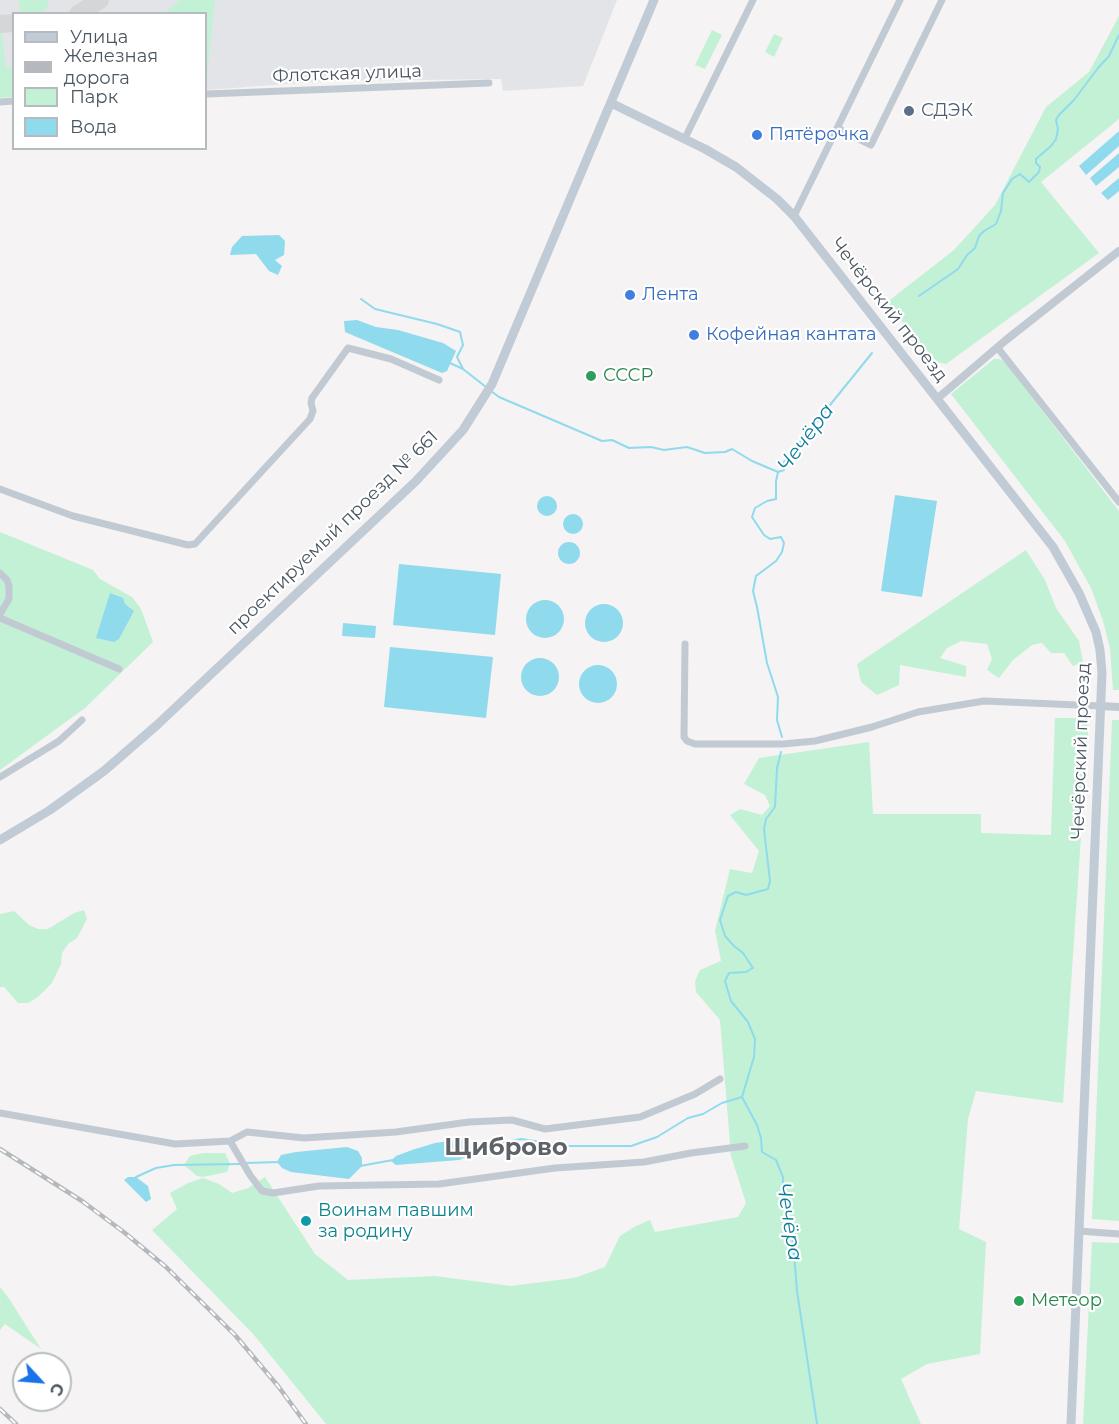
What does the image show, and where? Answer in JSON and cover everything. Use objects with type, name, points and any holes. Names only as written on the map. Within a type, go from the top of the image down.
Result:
[{"type":"main road","name":"проектируемый проезд № 661","points":[[0,840],[50,810],[104,771],[157,725],[416,481],[463,430],[492,384],[654,0]]},
{"type":"main road","name":"Чечёрский проезд","points":[[611,104],[685,138],[736,167],[777,199],[794,216],[1053,547],[1089,613],[1100,650],[1102,673],[1071,1424]]},
{"type":"street","points":[[685,138],[753,0]]},
{"type":"street","points":[[794,216],[900,0]]},
{"type":"street","points":[[837,128],[871,145],[942,0]]},
{"type":"street","name":"Флотская улица","points":[[207,94],[489,82]]},
{"type":"street","points":[[938,398],[997,347],[1119,252]]},
{"type":"street","points":[[997,347],[1119,502]]},
{"type":"street","points":[[0,489],[73,516],[188,545],[195,544],[202,539],[208,527],[310,419],[313,411],[312,398],[348,348],[391,359],[439,380]]},
{"type":"street","points":[[0,573],[7,580],[9,592],[9,599],[0,616],[119,669]]},
{"type":"street","points":[[686,644],[684,737],[695,744],[741,746],[815,741],[872,727],[918,712],[984,701],[1119,707]]},
{"type":"street","points":[[0,777],[59,741],[82,720]]},
{"type":"street","points":[[0,1113],[175,1144],[230,1141],[247,1132],[304,1138],[396,1132],[512,1120],[545,1129],[640,1117],[695,1094],[720,1079]]},
{"type":"street","points":[[230,1141],[262,1191],[273,1193],[319,1186],[439,1184],[555,1168],[644,1162],[745,1146]]},
{"type":"street","points":[[1079,1231],[1119,1234]]},
{"type":"shaded area","points":[[0,0],[617,0],[583,86],[503,91],[501,79],[328,81],[207,90],[207,12],[12,12],[12,97],[0,97]]},
{"type":"green space","points":[[19,0],[48,0],[48,7],[42,12],[20,12]]},
{"type":"green space","points":[[180,0],[215,0],[207,75],[207,12],[166,12]]},
{"type":"green space","points":[[1119,16],[1119,119],[1041,182],[1099,253],[946,364],[937,362],[886,303],[954,250],[995,205],[1046,107],[1089,72]]},
{"type":"green space","points":[[0,30],[6,67],[12,67],[12,97],[0,98]]},
{"type":"green space","points":[[712,30],[722,35],[705,69],[695,65]]},
{"type":"green space","points":[[774,34],[783,38],[774,57],[765,52]]},
{"type":"green space","points":[[994,359],[1005,362],[1119,511],[1119,690],[1113,690],[1110,648],[1103,621],[1091,588],[1065,541],[951,394]]},
{"type":"green space","points":[[0,532],[93,570],[100,579],[132,597],[141,609],[153,642],[85,708],[0,770]]},
{"type":"green space","points":[[1026,550],[1045,580],[1056,608],[1079,641],[1083,662],[1073,666],[1064,653],[1051,653],[1042,643],[1032,645],[1013,660],[999,678],[987,670],[992,659],[987,644],[961,641],[947,648],[940,658],[966,666],[966,677],[900,665],[899,685],[877,695],[861,682],[857,664]]},
{"type":"green space","points":[[1055,718],[1089,718],[1063,1103],[976,1091],[968,1119],[959,1229],[986,1242],[980,1354],[927,1364],[901,1379],[921,1424],[326,1424],[254,1335],[152,1230],[177,1209],[170,1193],[188,1183],[203,1178],[219,1184],[232,1193],[248,1188],[265,1177],[315,1254],[348,1280],[435,1276],[511,1286],[574,1278],[605,1267],[620,1236],[650,1220],[655,1232],[738,1217],[746,1203],[731,1156],[720,1020],[696,992],[695,981],[700,970],[721,961],[715,931],[730,869],[752,873],[759,851],[730,815],[740,809],[762,815],[770,806],[765,795],[744,784],[759,758],[869,742],[873,814],[981,814],[981,833],[1051,835]]},
{"type":"green space","points":[[1112,720],[1119,720],[1119,1221],[1092,1219]]},
{"type":"green space","points":[[84,910],[87,919],[77,938],[68,944],[62,953],[61,964],[52,983],[28,1003],[18,1003],[4,987],[0,987],[0,914],[14,911],[29,925],[38,929],[48,929],[74,913]]},
{"type":"green space","points":[[203,1153],[225,1153],[230,1164],[227,1172],[203,1177],[197,1176],[184,1165],[190,1156]]},
{"type":"green space","points":[[1092,1242],[1119,1243],[1119,1424],[1083,1424]]},
{"type":"green space","points":[[0,1287],[41,1349],[5,1324],[0,1330]]},
{"type":"water","points":[[1119,131],[1119,146],[1086,175],[1079,166]]},
{"type":"water","points":[[1119,153],[1119,167],[1096,186],[1090,178]]},
{"type":"water","points":[[1119,178],[1119,191],[1108,200],[1101,193]]},
{"type":"water","points":[[279,235],[285,241],[284,255],[275,260],[282,266],[278,275],[269,271],[256,254],[230,255],[232,247],[242,236]]},
{"type":"water","points":[[357,320],[376,327],[398,330],[443,343],[456,351],[447,371],[442,373],[345,332],[344,321]]},
{"type":"water","points":[[895,495],[937,501],[922,597],[881,591]]},
{"type":"water","points":[[543,496],[551,496],[557,502],[557,510],[551,516],[543,516],[537,510],[537,502]]},
{"type":"water","points":[[573,514],[580,517],[583,524],[580,531],[573,534],[566,531],[563,524],[566,517]]},
{"type":"water","points":[[569,542],[579,549],[580,553],[573,563],[569,564],[559,557],[558,553],[565,543]]},
{"type":"water","points":[[399,564],[501,574],[495,635],[393,625]]},
{"type":"water","points":[[110,593],[123,598],[125,604],[134,611],[119,639],[114,642],[96,638]]},
{"type":"water","points":[[545,600],[559,605],[564,619],[559,633],[545,638],[531,633],[526,619],[531,605]]},
{"type":"water","points":[[604,604],[618,609],[623,623],[618,637],[604,642],[590,637],[585,623],[590,609]]},
{"type":"water","points":[[343,623],[376,626],[375,638],[342,636]]},
{"type":"water","points":[[390,647],[493,657],[486,718],[384,707]]},
{"type":"water","points":[[540,658],[553,664],[559,677],[553,690],[540,696],[527,690],[521,677],[527,664]]},
{"type":"water","points":[[598,665],[612,670],[617,684],[612,698],[598,703],[584,698],[579,684],[584,670]]},
{"type":"water","points":[[469,1140],[472,1146],[469,1156],[459,1160],[396,1165],[391,1161],[396,1156],[412,1150],[435,1143]]},
{"type":"water","points":[[347,1147],[358,1151],[362,1158],[362,1166],[349,1179],[291,1172],[282,1168],[277,1162],[281,1155]]},
{"type":"water","points":[[128,1177],[136,1177],[148,1186],[151,1199],[146,1202],[124,1180]]},
{"type":"waterway","name":"Чечёра","points":[[919,296],[958,269],[967,255],[975,248],[979,236],[996,224],[1001,211],[1003,193],[1012,179],[1020,174],[1029,182],[1039,172],[1040,167],[1036,159],[1056,139],[1058,129],[1056,120],[1109,56],[1119,35]]},
{"type":"waterway","points":[[361,299],[375,309],[460,332],[463,345],[457,357],[463,369]]},
{"type":"waterway","name":"Чечёра","points":[[782,737],[777,720],[778,697],[767,663],[753,591],[756,576],[776,561],[782,552],[784,543],[781,537],[770,539],[764,535],[752,517],[755,508],[776,499],[776,481],[778,472],[784,470],[784,462],[872,353]]},
{"type":"waterway","points":[[450,363],[463,369],[486,387]]},
{"type":"waterway","points":[[491,391],[499,397],[602,441],[612,440],[629,448],[651,447],[664,450],[687,447],[705,453],[725,452],[732,449],[778,472]]},
{"type":"waterway","name":"Чечёра","points":[[781,752],[777,768],[775,807],[766,819],[764,829],[770,881],[768,889],[746,895],[736,892],[728,896],[720,920],[725,936],[743,953],[753,968],[746,972],[729,973],[725,981],[731,1001],[748,1022],[755,1039],[754,1057],[742,1097],[757,1125],[762,1152],[776,1160],[783,1177],[783,1191],[793,1240],[797,1291],[817,1424]]},
{"type":"waterway","points":[[469,1147],[521,1139],[569,1146],[631,1146],[657,1137],[688,1118],[742,1097]]},
{"type":"waterway","points":[[360,1166],[393,1160]]},
{"type":"waterway","points":[[246,1163],[279,1162]]},
{"type":"waterway","points":[[136,1177],[156,1168],[174,1165],[240,1164]]},
{"type":"taxiway","points":[[81,12],[100,0]]},
{"type":"taxiway","points":[[0,24],[12,23]]},
{"type":"railway","points":[[0,1149],[82,1201],[166,1267],[235,1335],[278,1386],[306,1424]]},
{"type":"railway","points":[[0,1409],[16,1424]]},
{"type":"place","name":"СДЭК","points":[[909,111]]},
{"type":"place","name":"Пятёрочка","points":[[757,135]]},
{"type":"place","name":"Лента","points":[[630,295]]},
{"type":"place","name":"Кофейная кантата","points":[[694,335]]},
{"type":"place","name":"СССР","points":[[591,376]]},
{"type":"place","name":"Воинам павшим за родину","points":[[306,1221]]},
{"type":"place","name":"Метеор","points":[[1019,1301]]},
{"type":"district","name":"Щиброво","points":[[506,1148]]}]
